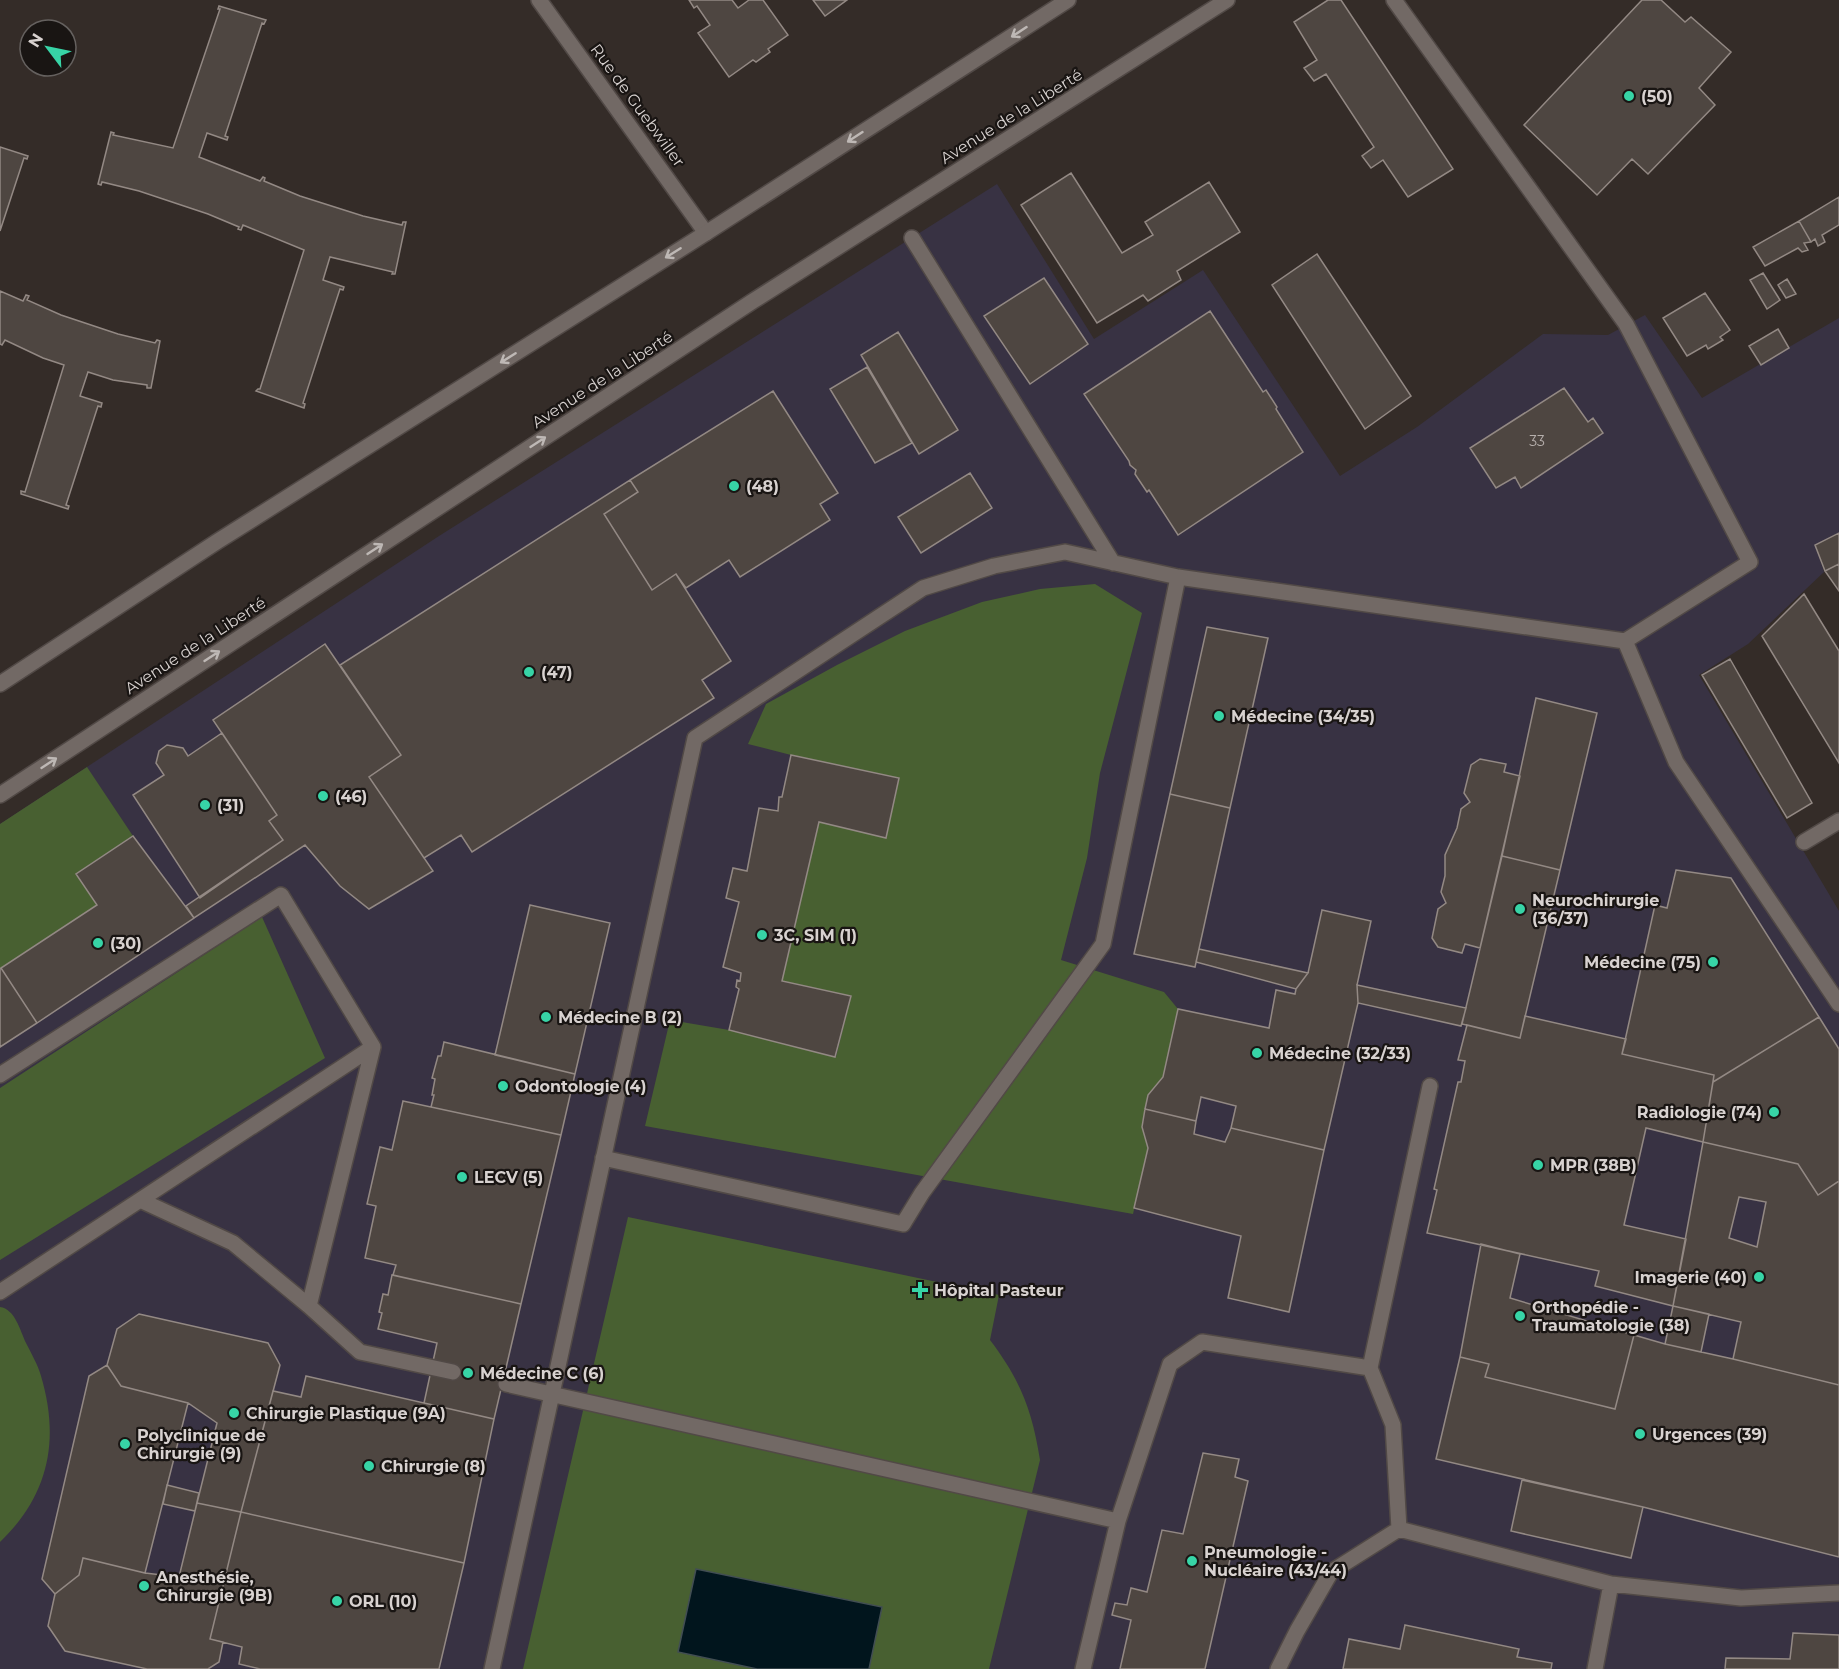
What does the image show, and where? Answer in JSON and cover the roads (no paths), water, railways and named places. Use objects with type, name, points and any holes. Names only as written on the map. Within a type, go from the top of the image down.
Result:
[{"type":"main road","name":"Rue de Guebwiller","points":[[539,0],[706,232]]},
{"type":"main road","points":[[0,684],[219,541],[1068,0]]},
{"type":"main road","name":"Avenue de la Liberté","points":[[0,795],[753,301],[1227,0]]},
{"type":"main road","points":[[492,1669],[695,738],[923,588],[994,566],[1065,552],[1178,577],[1625,641],[1750,562],[1626,324],[1394,0]]},
{"type":"main road","points":[[912,238],[1113,563]]},
{"type":"main road","points":[[603,1158],[903,1224],[922,1193],[1103,944],[1178,577]]},
{"type":"main road","points":[[1625,641],[1676,762],[1839,1004]]},
{"type":"main road","points":[[1804,842],[1839,821]]},
{"type":"main road","points":[[0,1075],[281,895],[373,1047],[309,1306]]},
{"type":"main road","points":[[0,1292],[373,1047]]},
{"type":"main road","points":[[1399,1529],[1393,1425],[1370,1368],[1430,1086]]},
{"type":"main road","points":[[140,1200],[233,1243],[360,1352],[453,1372]]},
{"type":"main road","points":[[1083,1669],[1118,1521],[1170,1364],[1202,1342],[1370,1368]]},
{"type":"main road","points":[[506,1384],[1118,1521]]},
{"type":"main road","points":[[1278,1669],[1331,1572],[1399,1529],[1611,1584],[1741,1598],[1839,1593]]},
{"type":"main road","points":[[1595,1669],[1611,1584]]},
{"type":"water","points":[[696,1569],[882,1607],[869,1669],[757,1669],[678,1652]]},
{"type":"place","name":"(50)","points":[[1629,96]]},
{"type":"place","name":"(48)","points":[[734,486]]},
{"type":"place","name":"(47)","points":[[529,672]]},
{"type":"place","name":"Médecine (34/35)","points":[[1219,716]]},
{"type":"place","name":"(46)","points":[[323,796]]},
{"type":"place","name":"(31)","points":[[205,805]]},
{"type":"place","name":"Neurochirurgie (36/37)","points":[[1520,909]]},
{"type":"place","name":"3C, SIM (1)","points":[[762,935]]},
{"type":"place","name":"(30)","points":[[98,943]]},
{"type":"place","name":"Médecine (75)","points":[[1713,962]]},
{"type":"place","name":"Médecine B (2)","points":[[546,1017]]},
{"type":"place","name":"Médecine (32/33)","points":[[1257,1053]]},
{"type":"place","name":"Odontologie (4)","points":[[503,1086]]},
{"type":"place","name":"Radiologie (74)","points":[[1774,1112]]},
{"type":"place","name":"MPR (38B)","points":[[1538,1165]]},
{"type":"place","name":"LECV (5)","points":[[462,1177]]},
{"type":"place","name":"Imagerie (40)","points":[[1759,1277]]},
{"type":"place","name":"Hôpital Pasteur","points":[[920,1290]]},
{"type":"place","name":"Orthopédie - Traumatologie (38)","points":[[1520,1316]]},
{"type":"place","name":"Médecine C (6)","points":[[468,1373]]},
{"type":"place","name":"Chirurgie Plastique (9A)","points":[[234,1413]]},
{"type":"place","name":"Urgences (39)","points":[[1640,1434]]},
{"type":"place","name":"Polyclinique de Chirurgie (9)","points":[[125,1444]]},
{"type":"place","name":"Chirurgie (8)","points":[[369,1466]]},
{"type":"place","name":"Pneumologie - Nucléaire (43/44)","points":[[1192,1561]]},
{"type":"place","name":"Anesthésie, Chirurgie (9B)","points":[[144,1586]]},
{"type":"place","name":"ORL (10)","points":[[337,1601]]}]
